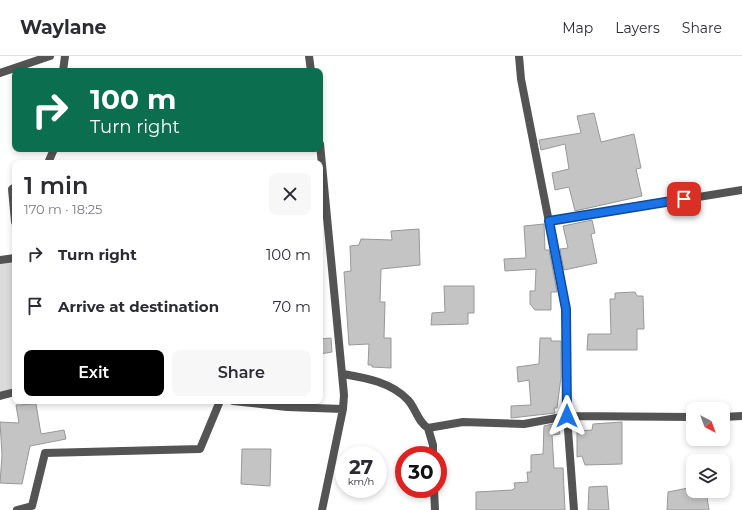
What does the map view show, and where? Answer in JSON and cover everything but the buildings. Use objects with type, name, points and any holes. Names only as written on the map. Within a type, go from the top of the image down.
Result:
[{"type":"street","points":[[15,68],[50,56]]},
{"type":"street","points":[[63,68],[65,56]]},
{"type":"street","points":[[309,56],[311,68]]},
{"type":"street","points":[[519,56],[522,79],[566,309],[567,416],[574,510]]},
{"type":"street","points":[[0,73],[12,69]]},
{"type":"street","points":[[322,510],[343,409],[343,374],[323,174]]},
{"type":"street","points":[[549,221],[742,190]]},
{"type":"street","points":[[0,260],[12,258]]},
{"type":"street","points":[[343,374],[368,378],[394,388],[409,401],[424,425],[428,428],[433,446]]},
{"type":"street","points":[[0,396],[12,393]]},
{"type":"street","points":[[17,510],[32,506],[44,453],[200,449],[219,404]]},
{"type":"street","points":[[260,404],[287,407],[343,409]]},
{"type":"street","points":[[428,428],[463,422],[524,424],[567,416],[686,417]]},
{"type":"street","points":[[730,417],[742,416]]},
{"type":"street","points":[[434,498],[435,510]]},
{"type":"shaded area","points":[[12,258],[12,393],[0,396],[0,260]]},
{"type":"route","points":[[567,416],[566,309],[549,221],[684,199]]}]
